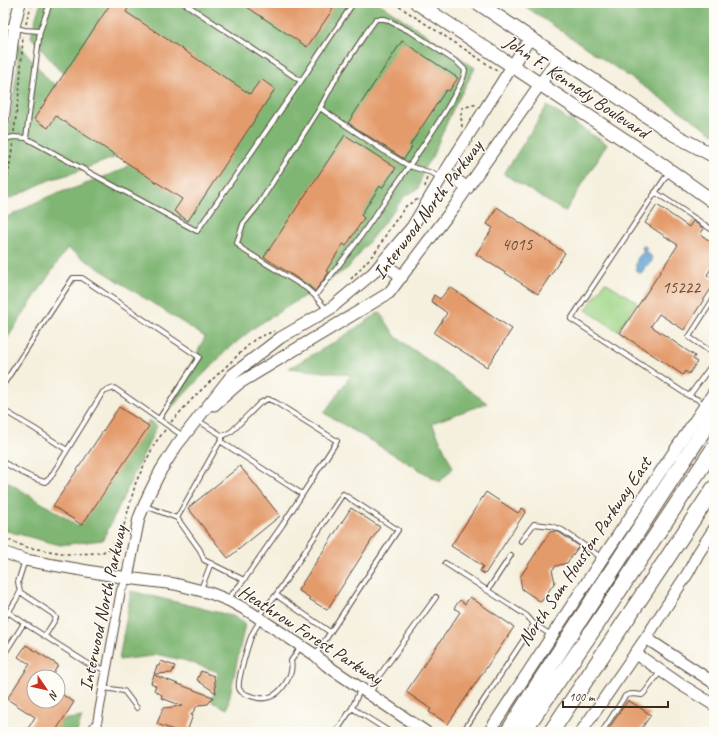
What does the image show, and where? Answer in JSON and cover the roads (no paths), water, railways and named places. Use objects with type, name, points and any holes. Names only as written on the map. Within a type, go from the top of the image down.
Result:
[{"type":"highway","points":[[508,732],[593,600],[709,410]]},
{"type":"highway","points":[[523,732],[595,628],[714,448]]},
{"type":"highway","points":[[551,732],[714,488]]},
{"type":"main road","name":"John F. Kennedy Boulevard","points":[[417,3],[670,170],[714,202]]},
{"type":"main road","name":"John F. Kennedy Boulevard","points":[[478,3],[675,135],[714,156]]},
{"type":"street","points":[[3,121],[8,26],[20,3]]},
{"type":"street","name":"Interwood North Parkway","points":[[90,732],[97,723],[121,590],[126,578],[140,518],[144,505],[161,470],[183,436],[232,375],[280,338],[327,310],[373,273],[412,227],[443,175],[530,38]]},
{"type":"street","name":"Interwood North Parkway","points":[[196,420],[238,384],[389,293],[468,188],[559,57]]},
{"type":"street","points":[[443,175],[468,188]]},
{"type":"street","points":[[382,262],[402,277]]},
{"type":"street","name":"North Sam Houston Parkway East","points":[[489,732],[602,559],[709,410],[714,392]]},
{"type":"street","points":[[581,732],[646,638],[688,573],[714,529]]},
{"type":"street","name":"Heathrow Forest Parkway","points":[[4,555],[126,578],[175,584],[210,593],[227,600],[260,618],[301,645],[326,665],[426,732]]},
{"type":"street","points":[[646,638],[714,683]]},
{"type":"street","points":[[635,653],[714,705]]},
{"type":"street","name":"Interwood North Parkway","points":[[97,723],[100,732]]},
{"type":"lane","points":[[26,138],[40,31],[50,3]]},
{"type":"lane","points":[[184,3],[301,81]]},
{"type":"lane","points":[[3,139],[14,137],[26,138],[197,231],[301,81],[352,4]]},
{"type":"lane","points":[[315,296],[356,243],[409,166],[448,108],[464,77],[465,70],[458,63],[420,37],[385,19],[376,19],[336,78],[320,108],[257,207],[243,224],[237,243],[242,249],[306,288],[327,310]]},
{"type":"lane","points":[[8,26],[25,30],[40,31]]},
{"type":"lane","points":[[320,108],[409,166],[443,175]]},
{"type":"lane","points":[[670,170],[571,320],[689,396],[697,399],[709,410]]},
{"type":"lane","points":[[655,192],[714,231]]},
{"type":"lane","points":[[3,385],[73,278],[82,278],[200,357],[159,419]]},
{"type":"lane","points":[[714,298],[689,337],[714,354]]},
{"type":"lane","points":[[689,396],[714,362]]},
{"type":"lane","points":[[3,462],[36,480],[45,482],[50,478],[103,392],[114,388],[183,436]]},
{"type":"lane","points":[[177,518],[223,436],[232,431],[260,404],[268,399],[337,441],[244,580],[227,600]]},
{"type":"lane","points":[[3,410],[67,450]]},
{"type":"lane","points":[[196,420],[223,436]]},
{"type":"lane","points":[[220,441],[302,494]]},
{"type":"lane","points":[[301,645],[291,661],[292,666],[290,676],[274,696],[257,698],[242,693],[238,684],[251,636],[260,618],[342,494],[398,530],[315,655]]},
{"type":"lane","points":[[144,505],[177,518],[200,550],[204,560],[244,580]]},
{"type":"lane","points":[[521,541],[534,524],[539,524],[562,530],[602,559]]},
{"type":"lane","points":[[488,590],[511,555]]},
{"type":"lane","points":[[3,621],[20,592],[18,582],[25,560]]},
{"type":"lane","points":[[200,591],[212,563]]},
{"type":"lane","points":[[445,563],[527,616],[534,624],[551,636]]},
{"type":"lane","points":[[20,592],[53,614],[56,618],[45,636]]},
{"type":"lane","points":[[276,595],[330,632]]},
{"type":"lane","points":[[370,694],[379,676],[436,597]]},
{"type":"lane","points":[[8,612],[90,665],[107,670]]},
{"type":"lane","points":[[3,656],[24,623]]},
{"type":"lane","points":[[458,732],[466,727],[534,624]]},
{"type":"lane","points":[[602,732],[625,696],[628,694],[642,694],[645,692],[661,671]]},
{"type":"lane","points":[[104,688],[124,691],[137,708]]},
{"type":"lane","points":[[336,732],[352,708],[360,688]]},
{"type":"lane","points":[[352,708],[390,732]]},
{"type":"water","points":[[643,246],[647,248],[645,252],[652,257],[652,261],[645,266],[643,272],[639,273],[636,270],[636,265],[638,258],[644,252],[642,249]]}]
